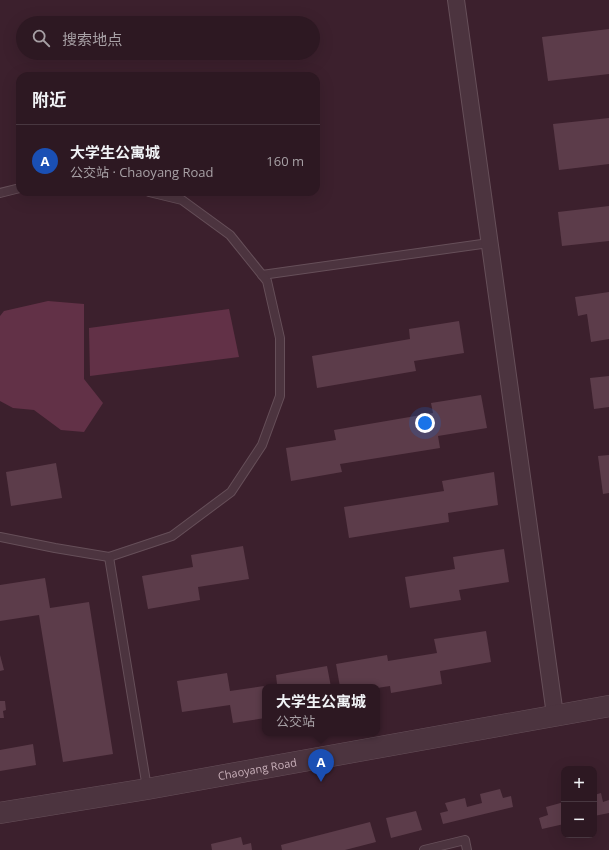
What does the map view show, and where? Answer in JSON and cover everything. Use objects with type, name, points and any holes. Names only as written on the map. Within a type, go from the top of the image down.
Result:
[{"type":"street","points":[[456,0],[555,715]]},
{"type":"street","name":"Chaoyang Road","points":[[0,814],[609,706]]},
{"type":"lane","points":[[0,193],[16,189]]},
{"type":"lane","points":[[0,537],[109,557],[172,536],[231,492],[262,445],[280,396],[280,338],[267,281],[230,235],[182,200],[166,196]]},
{"type":"lane","points":[[262,275],[489,243]]},
{"type":"lane","points":[[109,557],[147,789]]},
{"type":"lane","points":[[424,850],[465,840],[468,850]]},
{"type":"shaded area","points":[[48,301],[84,304],[84,379],[103,403],[84,432],[61,430],[34,410],[13,408],[0,401],[0,316],[4,311]]},
{"type":"shaded area","points":[[229,309],[239,357],[90,376],[89,328]]},
{"type":"building","points":[[609,29],[609,74],[548,81],[542,37]]},
{"type":"building","points":[[609,118],[609,164],[559,170],[553,124]]},
{"type":"building","points":[[609,206],[609,241],[562,246],[558,212]]},
{"type":"building","points":[[609,292],[609,339],[591,342],[587,314],[578,316],[575,297]]},
{"type":"building","points":[[459,321],[464,353],[414,361],[416,371],[317,388],[312,356],[410,339],[409,329]]},
{"type":"building","points":[[609,376],[609,407],[594,409],[590,378]]},
{"type":"building","points":[[481,395],[487,428],[438,436],[440,448],[340,464],[342,472],[291,481],[286,448],[336,440],[334,430],[433,413],[431,403]]},
{"type":"building","points":[[609,455],[609,493],[603,494],[598,456]]},
{"type":"building","points":[[56,463],[62,498],[11,506],[6,472]]},
{"type":"building","points":[[494,472],[498,505],[448,513],[449,522],[349,538],[344,507],[444,491],[442,481]]},
{"type":"building","points":[[243,546],[249,579],[198,587],[200,600],[148,609],[142,576],[193,567],[191,555]]},
{"type":"building","points":[[504,549],[509,582],[459,590],[461,600],[410,608],[405,577],[455,569],[453,557]]},
{"type":"building","points":[[45,578],[50,608],[89,602],[113,754],[63,762],[39,615],[0,621],[0,585]]},
{"type":"building","points":[[486,631],[491,662],[440,671],[442,684],[391,693],[390,686],[380,688],[380,684],[339,684],[336,664],[387,655],[388,661],[437,653],[434,639]]},
{"type":"building","points":[[0,655],[4,670],[0,671]]},
{"type":"building","points":[[327,666],[330,684],[277,684],[276,675]]},
{"type":"building","points":[[227,673],[230,691],[262,686],[262,718],[233,723],[230,705],[182,712],[177,681]]},
{"type":"building","points":[[0,701],[5,701],[6,710],[3,711],[4,718],[0,718]]},
{"type":"building","points":[[33,744],[36,765],[0,771],[0,750]]},
{"type":"building","points":[[500,789],[503,798],[511,796],[513,807],[443,824],[440,813],[448,811],[445,803],[465,798],[467,807],[482,803],[480,794]]},
{"type":"building","points":[[601,793],[603,802],[609,800],[609,813],[597,815],[597,794]]},
{"type":"building","points":[[561,803],[561,825],[542,829],[539,818],[548,815],[546,807]]},
{"type":"building","points":[[416,811],[422,830],[391,838],[386,818]]},
{"type":"building","points":[[370,822],[376,842],[345,850],[282,850],[281,845]]},
{"type":"building","points":[[241,837],[243,845],[251,843],[252,850],[212,850],[211,844]]},
{"type":"place","name":"大学生公寓城","points":[[321,782]]}]
